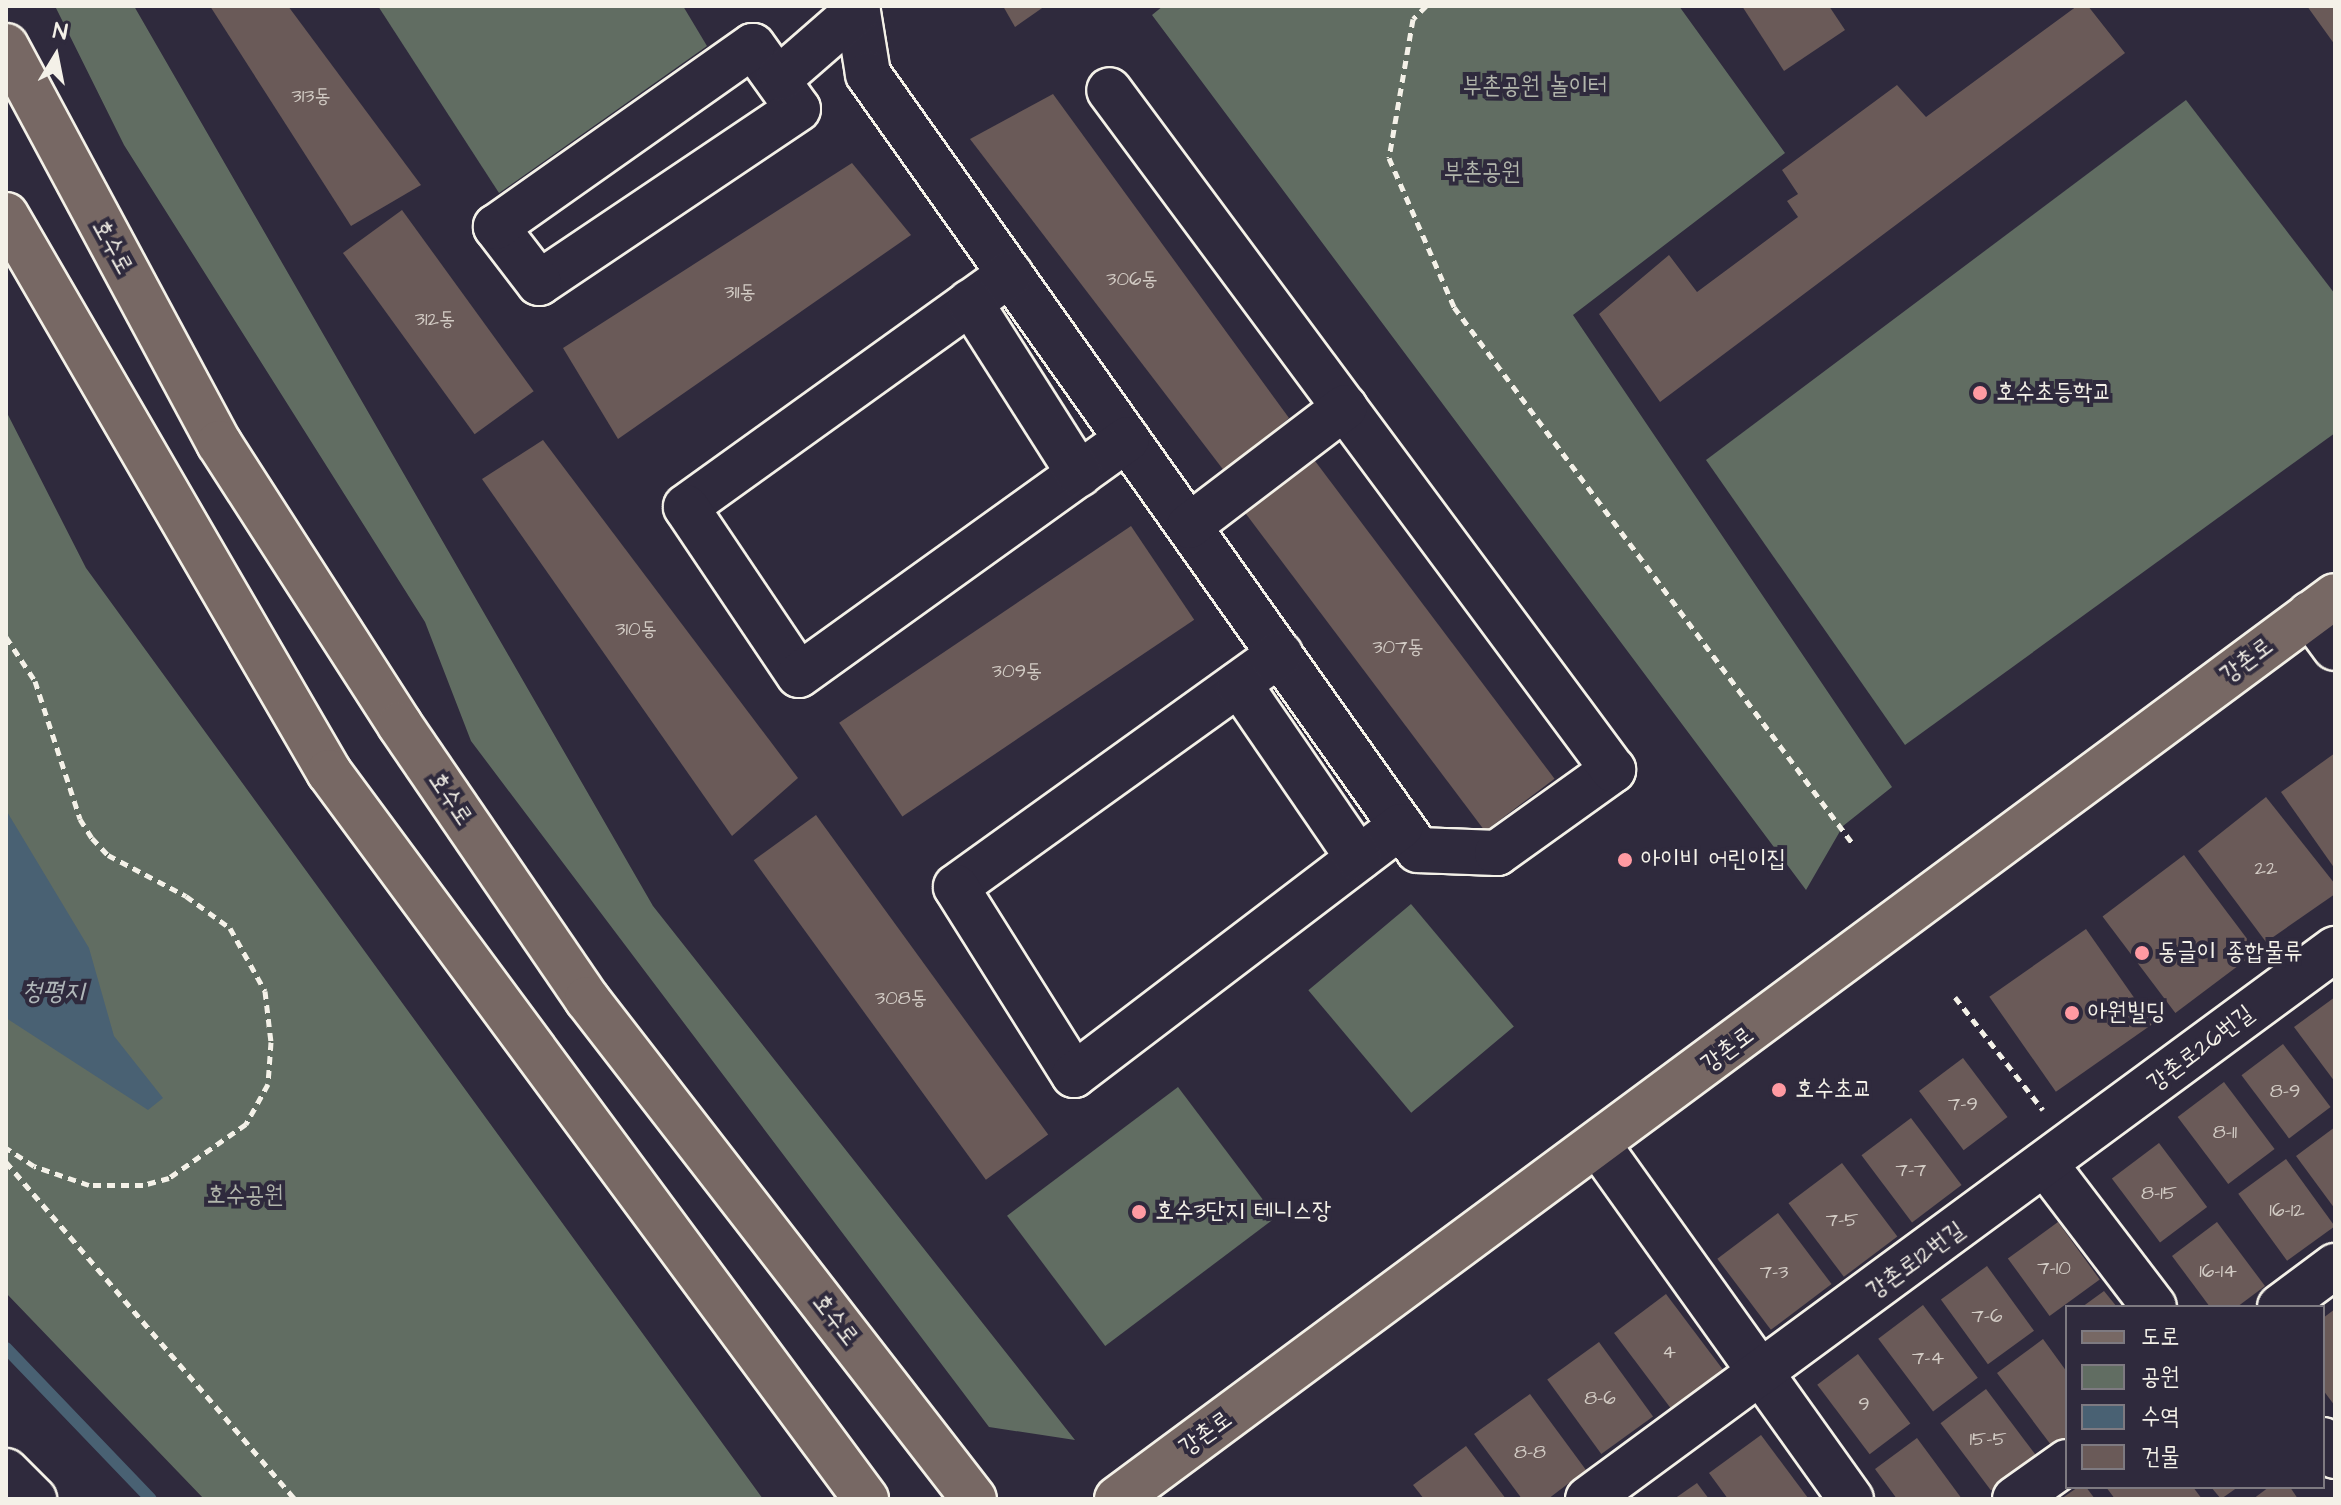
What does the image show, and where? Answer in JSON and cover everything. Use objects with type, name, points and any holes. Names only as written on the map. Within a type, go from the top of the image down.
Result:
[{"type":"main road","name":"호수로","points":[[6,46],[219,443],[400,725],[587,999],[974,1499]]},
{"type":"main road","points":[[6,215],[329,772],[866,1499]]},
{"type":"main road","name":"강촌로","points":[[1117,1499],[2327,619]]},
{"type":"street","points":[[780,78],[858,8]]},
{"type":"street","points":[[858,8],[868,74],[1418,850],[1497,853],[1613,770],[1109,90]]},
{"type":"street","points":[[753,46],[780,78],[798,109],[539,283],[496,227],[753,46]]},
{"type":"street","points":[[1010,274],[686,507],[799,675],[1127,439]]},
{"type":"street","points":[[970,302],[1079,474]]},
{"type":"street","points":[[1189,526],[1345,407]]},
{"type":"street","points":[[1280,654],[956,887],[1074,1075],[1401,826]]},
{"type":"street","points":[[1239,684],[1358,858]]},
{"type":"street","name":"강촌로26번길","points":[[2054,1143],[2335,949]]},
{"type":"street","points":[[2054,1143],[2153,1305]]},
{"type":"street","name":"강촌로12번길","points":[[1588,1499],[1763,1373],[2054,1143]]},
{"type":"street","points":[[1599,1146],[1851,1499]]},
{"type":"street","points":[[2283,1305],[2335,1266]]},
{"type":"street","points":[[2015,1499],[2065,1463]]},
{"type":"street","points":[[6,1471],[34,1499]]},
{"type":"path","points":[[1426,6],[1413,19],[1389,158],[1454,307],[1853,844]]},
{"type":"path","points":[[6,637],[35,681],[80,819],[92,838],[108,855],[186,896],[230,928],[265,991],[271,1042],[268,1084],[246,1124],[169,1178],[143,1185],[89,1185],[6,1148]]},
{"type":"path","points":[[1955,997],[2054,1143]]},
{"type":"path","points":[[6,1162],[295,1499]]},
{"type":"green space","points":[[55,6],[134,6],[653,906],[1075,1440],[989,1427],[471,741],[425,622],[124,145]]},
{"type":"green space","points":[[378,6],[683,6],[707,46],[499,193]]},
{"type":"green space","name":"부촌공원","points":[[1163,6],[1679,6],[1785,153],[1573,315],[1892,787],[1843,826],[1806,890],[1152,15]]},
{"type":"green space","points":[[2186,100],[2335,294],[2335,433],[1905,745],[1706,460]]},
{"type":"green space","name":"호수공원","points":[[6,411],[86,568],[763,1499],[204,1499],[6,1293]]},
{"type":"green space","points":[[1411,904],[1514,1027],[1411,1113],[1308,990]]},
{"type":"green space","name":"호수3단지 테니스장","points":[[1178,1087],[1276,1217],[1105,1346],[1007,1216]]},
{"type":"water","name":"청평지","points":[[6,810],[89,948],[114,1036],[163,1098],[148,1110],[6,1018]]},
{"type":"building","points":[[210,6],[288,6],[421,185],[351,226]]},
{"type":"building","points":[[1003,6],[1045,6],[1015,27]]},
{"type":"building","points":[[1742,6],[1829,6],[1845,30],[1784,71]]},
{"type":"building","points":[[2077,6],[2088,6],[2125,53],[1660,402],[1599,314],[1669,255],[1697,292],[1798,217],[1787,201],[1798,194],[1782,170],[1897,85],[1926,117]]},
{"type":"building","points":[[2307,6],[2335,6],[2335,45]]},
{"type":"building","points":[[1053,94],[1289,418],[1225,472],[970,139]]},
{"type":"building","points":[[852,163],[911,235],[618,439],[563,348]]},
{"type":"building","points":[[402,210],[534,391],[475,434],[343,253]]},
{"type":"building","points":[[543,440],[798,778],[732,836],[482,479]]},
{"type":"building","points":[[1309,453],[1555,779],[1485,831],[1240,505]]},
{"type":"building","points":[[1131,526],[1194,620],[902,817],[839,723]]},
{"type":"building","points":[[2335,753],[2335,869],[2281,792]]},
{"type":"building","points":[[2266,797],[2335,884],[2335,894],[2266,942],[2198,851]]},
{"type":"building","points":[[816,815],[1048,1135],[986,1180],[754,860]]},
{"type":"building","points":[[2184,855],[2257,952],[2175,1013],[2103,916]]},
{"type":"building","name":"아원빌딩","points":[[2086,929],[2153,1024],[2056,1092],[1989,997]]},
{"type":"building","points":[[2335,997],[2335,1082],[2294,1027]]},
{"type":"building","points":[[2283,1044],[2331,1107],[2289,1138],[2241,1075]]},
{"type":"building","points":[[1963,1058],[2008,1117],[1964,1150],[1919,1091]]},
{"type":"building","points":[[2224,1082],[2275,1149],[2228,1184],[2178,1117]]},
{"type":"building","points":[[1911,1118],[1962,1185],[1912,1222],[1861,1155]]},
{"type":"building","points":[[2335,1127],[2335,1209],[2296,1156]]},
{"type":"building","points":[[2159,1143],[2207,1207],[2160,1242],[2112,1179]]},
{"type":"building","points":[[2286,1159],[2335,1226],[2287,1261],[2238,1194]]},
{"type":"building","points":[[1842,1163],[1897,1236],[1844,1277],[1788,1203]]},
{"type":"building","points":[[1778,1213],[1832,1284],[1771,1330],[1717,1259]]},
{"type":"building","points":[[2058,1222],[2100,1279],[2050,1316],[2008,1258]]},
{"type":"building","points":[[2217,1222],[2265,1286],[2240,1305],[2209,1305],[2172,1256]]},
{"type":"building","points":[[1987,1266],[2034,1331],[1988,1364],[1941,1300]]},
{"type":"building","points":[[2104,1291],[2115,1305],[2085,1305]]},
{"type":"building","points":[[1666,1294],[1724,1371],[1672,1410],[1614,1333]]},
{"type":"building","points":[[1923,1305],[1978,1378],[1933,1411],[1878,1339]]},
{"type":"building","points":[[2335,1309],[2335,1406],[2325,1393],[2325,1316]]},
{"type":"building","points":[[2043,1339],[2065,1369],[2065,1441],[2054,1449],[1997,1373]]},
{"type":"building","points":[[1599,1342],[1653,1416],[1601,1454],[1547,1380]]},
{"type":"building","points":[[1858,1354],[1910,1423],[1870,1454],[1817,1385]]},
{"type":"building","points":[[1986,1389],[2037,1456],[1991,1490],[1940,1423]]},
{"type":"building","points":[[1530,1394],[1586,1470],[1548,1499],[1522,1499],[1474,1434]]},
{"type":"building","points":[[1761,1435],[1808,1498],[1728,1499],[1709,1473]]},
{"type":"building","points":[[1917,1438],[1962,1499],[1897,1499],[1875,1469]]},
{"type":"building","points":[[1466,1446],[1506,1499],[1424,1499],[1413,1485]]},
{"type":"building","points":[[1697,1483],[1709,1499],[1674,1499]]},
{"type":"building","points":[[2075,1489],[2088,1489],[2095,1499],[2061,1499]]},
{"type":"building","points":[[2108,1489],[2194,1489],[2202,1499],[2115,1499]]},
{"type":"building","points":[[2213,1489],[2235,1489],[2221,1499]]},
{"type":"building","points":[[2266,1489],[2291,1489],[2298,1499],[2253,1499]]},
{"type":"waterway","points":[[6,1348],[151,1499]]},
{"type":"place","name":"호수초등학교","points":[[1980,393]]},
{"type":"place","name":"아이비 어린이집","points":[[1625,860]]},
{"type":"place","name":"동글이 종합물류","points":[[2142,953]]},
{"type":"place","name":"아원빌딩","points":[[2072,1013]]},
{"type":"place","name":"호수초교","points":[[1779,1090]]},
{"type":"place","name":"호수3단지 테니스장","points":[[1139,1212]]},
{"type":"park label","name":"부촌공원 놀이터","points":[[1535,87]]}]
